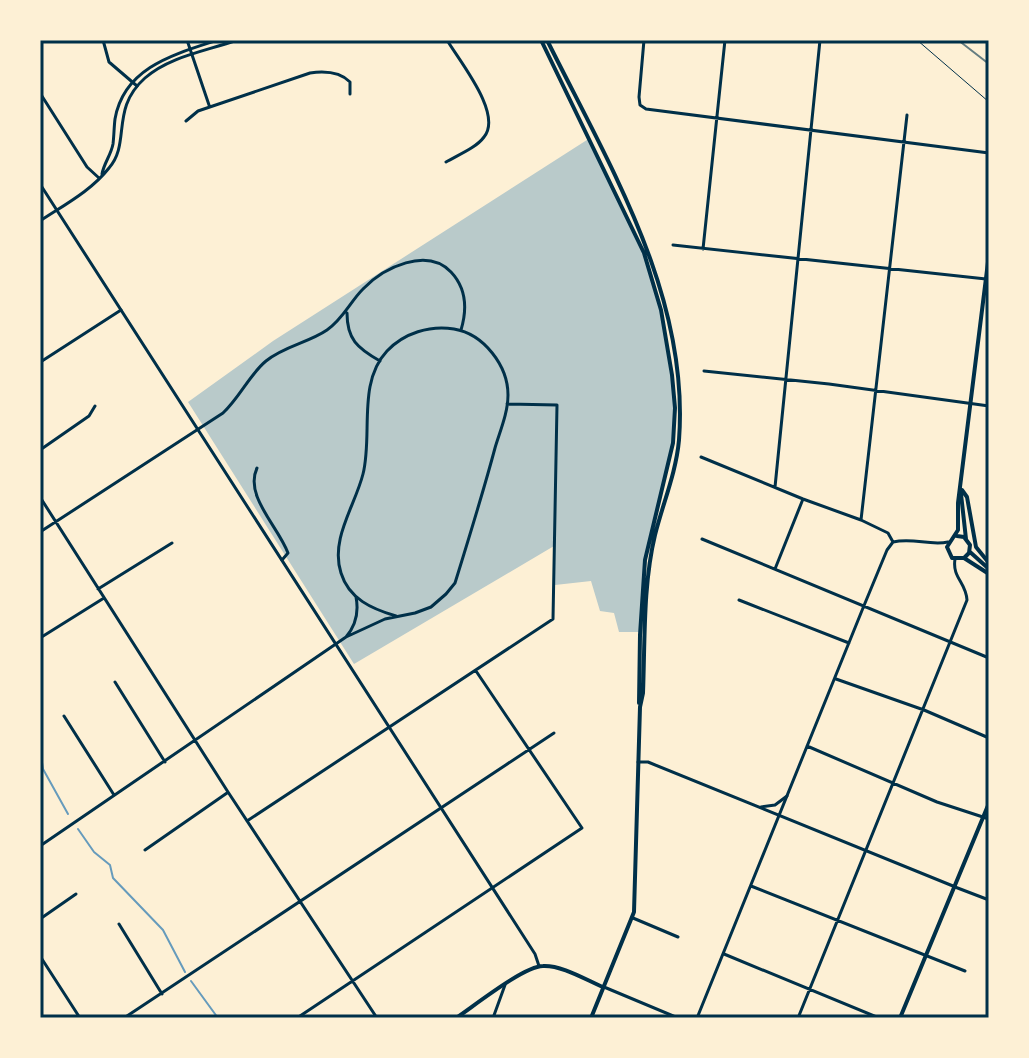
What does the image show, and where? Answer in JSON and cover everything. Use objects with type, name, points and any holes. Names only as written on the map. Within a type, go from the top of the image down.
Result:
[{"type":"main road","points":[[544,40],[644,253],[661,310],[675,408],[673,443],[663,494],[650,532],[647,567],[637,693],[640,707],[632,918],[591,1018]]},
{"type":"main road","points":[[989,254],[958,503],[958,530],[948,542],[948,552],[955,559],[964,558],[989,572]]},
{"type":"main road","points":[[961,488],[966,539],[970,551],[989,572]]},
{"type":"main road","points":[[961,488],[967,497],[976,547],[989,563]]},
{"type":"main road","points":[[955,537],[966,539]]},
{"type":"main road","points":[[964,558],[970,551]]},
{"type":"main road","points":[[900,1018],[953,886],[986,818],[989,803]]},
{"type":"main road","points":[[456,1018],[539,966],[556,968],[603,987]]},
{"type":"street","points":[[103,40],[109,62],[135,85]]},
{"type":"street","points":[[187,40],[210,106]]},
{"type":"street","points":[[40,221],[83,193],[111,167],[124,109],[135,85],[155,63],[218,40]]},
{"type":"street","points":[[135,85],[163,66],[237,40]]},
{"type":"street","points":[[446,162],[480,141],[490,121],[488,108],[447,40]]},
{"type":"street","points":[[644,40],[640,105],[646,109],[989,153]]},
{"type":"street","points":[[703,249],[725,40]]},
{"type":"street","points":[[775,487],[820,40]]},
{"type":"street","points":[[186,121],[191,115],[210,106],[317,72],[348,79],[350,94]]},
{"type":"street","points":[[40,93],[87,167],[100,176]]},
{"type":"street","points":[[861,520],[907,115]]},
{"type":"street","points":[[40,184],[535,954],[539,966]]},
{"type":"street","points":[[673,245],[986,279]]},
{"type":"street","points":[[40,532],[223,413],[267,359],[327,330],[347,313],[360,291],[372,281],[407,263],[423,260],[437,262],[450,271],[459,284],[465,308],[461,330]]},
{"type":"street","points":[[42,361],[121,310]]},
{"type":"street","points":[[347,313],[349,335],[359,347],[380,361]]},
{"type":"street","points":[[41,844],[334,644],[396,616],[431,607],[455,583],[508,394],[501,366],[483,344],[461,330],[432,329],[412,333],[398,341],[380,361],[370,389],[363,475],[339,544],[341,574],[356,597],[358,609],[352,630],[346,637]]},
{"type":"street","points":[[704,371],[876,389],[989,406]]},
{"type":"street","points":[[247,821],[553,619],[557,405],[507,404]]},
{"type":"street","points":[[40,450],[89,416],[95,406]]},
{"type":"street","points":[[701,457],[861,520],[888,533],[893,542]]},
{"type":"street","points":[[257,468],[253,475],[256,498],[282,536],[288,553],[282,560]]},
{"type":"street","points":[[40,497],[377,1018]]},
{"type":"street","points":[[775,569],[803,499]]},
{"type":"street","points":[[702,539],[989,658]]},
{"type":"street","points":[[697,1018],[887,550],[893,542],[907,539],[929,544],[948,542]]},
{"type":"street","points":[[98,589],[172,543]]},
{"type":"street","points":[[798,1018],[967,600],[967,592],[953,570],[955,559]]},
{"type":"street","points":[[356,597],[396,616]]},
{"type":"street","points":[[40,638],[104,598]]},
{"type":"street","points":[[739,600],[849,643]]},
{"type":"street","points":[[297,1018],[582,828],[476,671]]},
{"type":"street","points":[[835,678],[924,710],[989,738]]},
{"type":"street","points":[[115,682],[165,762]]},
{"type":"street","points":[[64,716],[114,795]]},
{"type":"street","points":[[124,1018],[554,733]]},
{"type":"street","points":[[807,746],[937,802],[986,818]]},
{"type":"street","points":[[638,762],[648,762],[989,900]]},
{"type":"street","points":[[145,850],[228,792]]},
{"type":"street","points":[[757,807],[775,805],[787,796]]},
{"type":"street","points":[[751,886],[965,971]]},
{"type":"street","points":[[40,919],[76,894]]},
{"type":"street","points":[[632,918],[678,937]]},
{"type":"street","points":[[119,924],[162,994]]},
{"type":"street","points":[[724,954],[879,1018]]},
{"type":"street","points":[[40,956],[80,1018]]},
{"type":"street","points":[[493,1018],[505,985]]},
{"type":"street","points":[[603,987],[678,1018]]},
{"type":"lane","points":[[917,40],[989,102]]},
{"type":"shaded area","points":[[590,138],[644,253],[661,310],[675,408],[673,443],[645,560],[640,632],[619,632],[614,613],[600,611],[591,581],[555,585],[554,546],[354,664],[188,402],[273,341]]},
{"type":"waterway","points":[[40,749],[43,769],[68,814]]},
{"type":"waterway","points":[[78,829],[94,852],[110,865],[113,878],[163,930],[185,972]]},
{"type":"waterway","points":[[191,981],[218,1018]]},
{"type":"railway","points":[[958,40],[989,64]]}]
